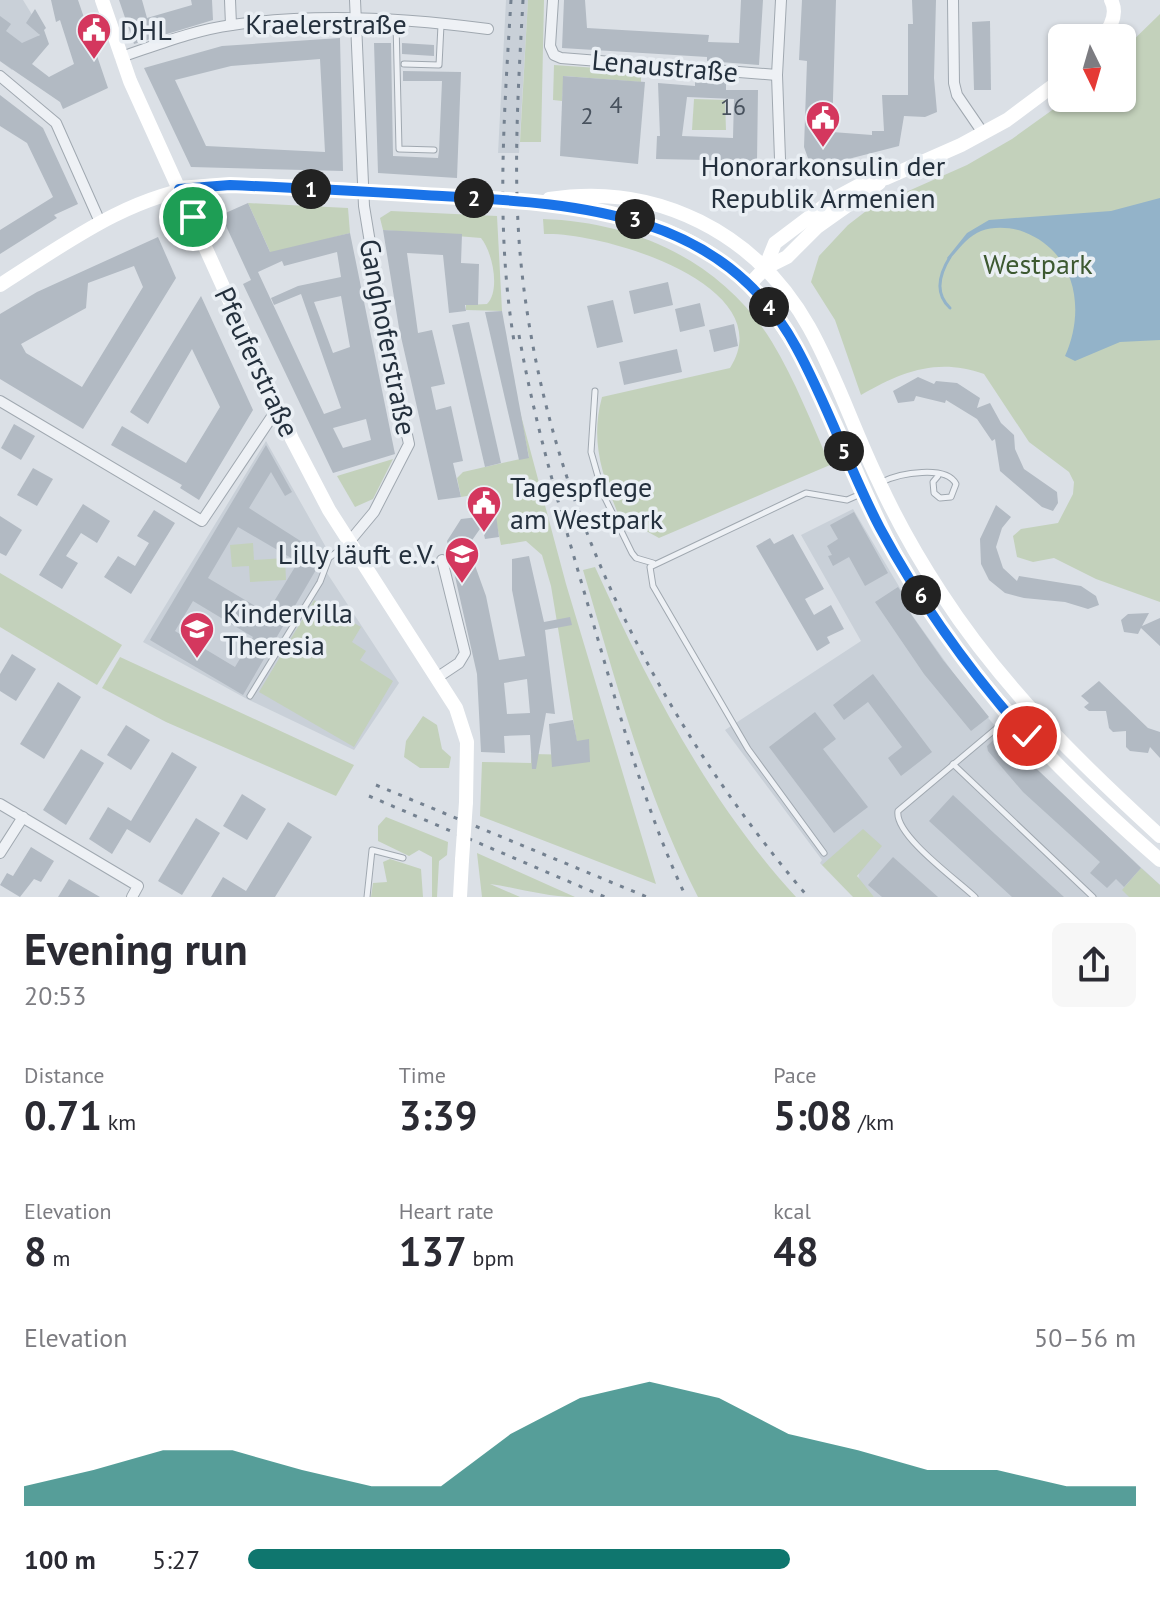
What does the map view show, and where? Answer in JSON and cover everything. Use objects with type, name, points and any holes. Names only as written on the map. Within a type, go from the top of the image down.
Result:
[{"type":"main road","name":"Pfeuferstraße","points":[[102,0],[121,57],[277,409],[349,542]]},
{"type":"main road","points":[[1111,0],[1111,24]]},
{"type":"main road","points":[[749,285],[765,268],[787,257],[838,209],[886,178],[983,133],[1048,90]]},
{"type":"main road","points":[[0,285],[100,222],[179,189],[230,185],[541,201],[625,216],[661,228],[715,257],[749,285],[794,343],[863,493],[908,576],[957,649],[1010,716],[1047,756],[1160,860]]},
{"type":"main road","points":[[541,201],[572,196],[659,205],[687,214],[723,233],[765,268],[785,290],[817,342],[879,483],[941,592],[1024,705],[1081,764],[1160,836]]},
{"type":"main road","points":[[349,542],[438,677],[456,708],[467,742],[460,897]]},
{"type":"street","points":[[230,0],[231,25]]},
{"type":"street","name":"Ganghoferstraße","points":[[349,542],[361,532],[409,444],[385,334],[362,191],[355,0]]},
{"type":"street","name":"Lenaustraße","points":[[553,0],[550,46],[554,55],[777,75]]},
{"type":"street","points":[[780,159],[777,75],[781,0]]},
{"type":"street","points":[[953,0],[954,83],[957,95],[983,133]]},
{"type":"street","name":"Kraelerstraße","points":[[121,57],[231,25],[355,20],[488,29]]},
{"type":"street","points":[[0,76],[56,123],[100,222]]},
{"type":"street","points":[[0,401],[202,521],[277,409]]},
{"type":"street","points":[[438,677],[459,663],[465,653],[442,560]]},
{"type":"street","points":[[0,804],[138,886],[132,897]]},
{"type":"street","points":[[0,853],[23,817]]},
{"type":"lane","points":[[396,22],[399,149],[434,150]]},
{"type":"lane","points":[[404,64],[439,65],[441,25]]},
{"type":"lane","points":[[595,391],[591,452],[598,482],[636,558],[654,563]]},
{"type":"lane","points":[[824,853],[748,749],[653,586],[650,567],[806,493],[839,500],[915,471],[949,475],[955,480],[957,488],[951,497],[940,498],[934,493],[932,486],[938,476]]},
{"type":"lane","points":[[250,696],[320,582],[329,558],[349,542]]},
{"type":"lane","points":[[975,897],[906,834],[897,819],[898,811],[1024,705]]},
{"type":"lane","points":[[953,764],[1093,897]]},
{"type":"lane","points":[[367,897],[372,850],[403,858]]},
{"type":"shaded area","points":[[0,0],[23,0],[42,31],[12,70],[0,61]]},
{"type":"shaded area","points":[[506,0],[528,0],[519,153],[498,153]]},
{"type":"shaded area","points":[[266,441],[332,558],[327,573],[399,683],[354,750],[247,699],[143,642]]},
{"type":"shaded area","points":[[853,509],[910,605],[907,608],[972,699],[1020,755],[1160,885],[1160,897],[874,897],[858,881],[859,872],[822,865],[852,897],[820,863],[822,860],[725,730],[861,641],[801,535]]},
{"type":"green space","points":[[528,0],[544,0],[541,142],[520,142]]},
{"type":"green space","name":"Westpark","points":[[1160,14],[1160,602],[1096,579],[1054,558],[1033,562],[1017,557],[1013,536],[1021,529],[1058,523],[1073,494],[1074,482],[1069,472],[1029,442],[984,374],[967,369],[935,367],[905,374],[861,395],[835,320],[811,282],[819,256],[848,225],[870,208],[967,165],[1012,139],[1050,112],[1136,112],[1136,37]]},
{"type":"green space","points":[[554,65],[641,71],[641,82],[564,76],[562,101],[553,100]]},
{"type":"green space","points":[[694,99],[725,100],[726,130],[692,130]]},
{"type":"green space","points":[[248,203],[348,208],[350,233],[271,254]]},
{"type":"green space","points":[[391,211],[497,216],[502,311],[466,310],[466,305],[487,304],[494,290],[491,261],[481,238],[383,230],[380,218]]},
{"type":"green space","points":[[543,219],[611,228],[643,238],[702,268],[728,289],[752,314],[772,342],[796,387],[830,465],[659,538],[619,516],[600,458],[597,428],[602,397],[730,368],[740,338],[731,312],[709,288],[678,269],[642,253],[605,242],[571,235],[544,234]]},
{"type":"green space","points":[[519,408],[566,584],[656,884],[480,816],[482,762],[531,763],[531,754],[579,755],[551,586],[542,555],[526,541],[501,545],[490,492],[461,497],[457,478],[463,472],[529,457]]},
{"type":"green space","points":[[393,459],[373,499],[355,507],[337,476]]},
{"type":"green space","points":[[253,543],[254,560],[285,558],[286,580],[250,582],[249,566],[232,567],[230,545]]},
{"type":"green space","points":[[595,567],[636,654],[682,740],[735,821],[796,897],[698,897],[662,818],[620,695],[583,570]]},
{"type":"green space","points":[[0,573],[122,645],[97,685],[0,627]]},
{"type":"green space","points":[[314,600],[361,627],[352,642],[366,651],[360,660],[393,681],[354,747],[259,692]]},
{"type":"green space","points":[[120,657],[354,765],[336,796],[166,722],[102,688]]},
{"type":"green space","points":[[423,716],[437,725],[442,749],[451,757],[449,768],[420,768],[404,757],[406,741]]},
{"type":"green space","points":[[386,817],[448,842],[447,855],[439,861],[437,897],[432,897],[432,857],[419,850],[409,856],[378,841],[378,826]]},
{"type":"green space","points":[[863,829],[882,846],[857,876],[874,897],[853,897],[822,865]]},
{"type":"green space","points":[[477,853],[575,897],[490,884],[520,897],[482,897]]},
{"type":"green space","points":[[390,859],[421,869],[423,897],[371,897],[373,883],[387,882],[383,862]]},
{"type":"green space","points":[[1141,868],[1160,885],[1160,897],[1129,897],[1122,890]]},
{"type":"water","points":[[1160,198],[1160,340],[1120,342],[1075,361],[1065,356],[1075,320],[1072,284],[1055,253],[1042,241],[1024,232],[1002,228],[981,231],[949,260],[947,258],[967,233],[989,220],[1111,211]]},
{"type":"building","points":[[51,0],[78,0],[108,88],[63,109],[60,102],[0,61],[0,16],[11,24],[6,31],[22,43],[40,35],[26,23],[35,9],[46,28],[49,44],[32,64],[49,77],[74,64],[60,20],[56,22]]},
{"type":"building","points":[[119,0],[142,0],[147,18],[192,5],[191,0],[212,0],[213,20],[134,44]]},
{"type":"building","points":[[564,0],[585,0],[587,28],[709,35],[708,42],[739,43],[741,0],[763,0],[759,65],[707,61],[707,57],[562,48]]},
{"type":"building","points":[[802,0],[836,0],[832,132],[872,135],[872,131],[884,131],[882,95],[908,95],[908,24],[913,24],[912,0],[936,0],[934,78],[937,112],[925,117],[904,116],[899,146],[821,166],[809,161],[804,147],[807,61],[799,60]]},
{"type":"building","points":[[990,21],[991,90],[974,90],[972,22]]},
{"type":"building","points":[[340,38],[343,171],[191,167],[144,68],[222,46]],"holes":[[[320,59],[325,152],[206,146],[175,80],[231,66]]]},
{"type":"building","points":[[374,43],[391,43],[393,156],[438,158],[439,151],[442,81],[403,81],[403,71],[461,72],[457,178],[378,173]]},
{"type":"building","points":[[402,43],[434,45],[434,56],[402,54]]},
{"type":"building","points":[[563,76],[645,82],[638,164],[560,156]]},
{"type":"building","points":[[695,78],[726,80],[726,90],[758,90],[757,161],[656,159],[657,136],[660,136],[658,83],[695,86]],"holes":[[[687,97],[734,99],[733,138],[682,136]]]},
{"type":"building","points":[[0,95],[43,128],[78,204],[54,215],[57,218],[0,254],[0,230],[53,197],[27,143],[0,126]]},
{"type":"building","points":[[248,203],[270,252],[350,233],[395,454],[333,473],[243,284],[251,280],[221,215]],"holes":[[[337,252],[341,277],[298,286],[271,298],[274,305],[301,294],[341,408],[324,414],[258,272],[282,261],[284,266]],[[341,296],[350,347],[333,353],[314,302]],[[366,419],[371,440],[343,448],[333,428]]]},
{"type":"building","points":[[383,230],[462,234],[461,263],[479,264],[478,305],[465,305],[466,311],[449,313],[443,255],[407,253],[418,333],[432,330],[445,384],[431,387],[436,410],[451,406],[463,461],[453,463],[461,497],[438,500],[399,328]]},
{"type":"building","points":[[158,237],[176,278],[83,429],[0,379],[0,314],[37,292]],"holes":[[[134,266],[143,287],[82,387],[26,353],[21,344],[86,308],[88,283]]]},
{"type":"building","points":[[668,282],[673,305],[634,314],[629,291]]},
{"type":"building","points":[[201,296],[253,410],[199,500],[180,488],[182,485],[111,445],[122,426],[186,463],[220,407],[192,349],[148,424],[130,412]]},
{"type":"building","points":[[613,300],[623,342],[597,348],[587,306]]},
{"type":"building","points":[[700,303],[705,326],[680,332],[675,309]]},
{"type":"building","points":[[502,311],[529,458],[519,460],[485,312]]},
{"type":"building","points":[[469,322],[501,463],[485,467],[452,325]]},
{"type":"building","points":[[734,324],[738,346],[714,352],[709,330]]},
{"type":"building","points":[[677,349],[682,372],[624,385],[619,362]]},
{"type":"building","points":[[918,377],[934,384],[936,381],[957,383],[980,398],[977,408],[990,403],[1001,423],[1014,435],[1015,449],[1024,469],[1057,492],[1058,503],[1053,511],[1042,507],[1000,471],[995,439],[992,441],[977,419],[946,400],[945,403],[916,396],[914,401],[898,403],[893,391]]},
{"type":"building","points":[[14,424],[35,436],[21,460],[1,448]]},
{"type":"building","points":[[266,445],[292,492],[285,496],[271,472],[249,508],[324,556],[243,695],[150,640]],"holes":[[[238,527],[298,562],[267,613],[208,578]],[[193,601],[253,637],[235,667],[175,631]]]},
{"type":"building","points":[[33,468],[53,479],[37,506],[17,495]]},
{"type":"building","points":[[83,504],[110,521],[97,543],[81,533],[66,556],[78,563],[62,589],[39,575]]},
{"type":"building","points":[[996,505],[1011,517],[1002,528],[996,547],[1003,568],[1017,581],[1019,576],[1081,586],[1096,596],[1099,605],[1088,609],[1065,602],[1024,598],[1005,593],[989,580],[981,564],[980,539]]},
{"type":"building","points":[[154,510],[175,523],[131,594],[104,577],[118,556],[135,566],[149,543],[137,536]]},
{"type":"building","points":[[854,512],[888,573],[865,586],[849,557],[833,566],[828,556],[832,555],[827,546],[838,539],[830,525]]},
{"type":"building","points":[[496,515],[499,537],[485,539],[482,526],[468,546],[486,596],[499,660],[525,656],[512,590],[512,559],[529,556],[544,622],[570,617],[572,625],[545,630],[555,714],[546,713],[536,769],[532,769],[530,735],[504,736],[505,753],[481,752],[477,674],[447,541],[461,519]],"holes":[[[527,679],[530,713],[507,714],[504,683]]]},
{"type":"building","points":[[0,516],[22,530],[6,556],[0,553]]},
{"type":"building","points":[[793,534],[824,589],[805,599],[814,615],[831,605],[844,629],[827,637],[830,643],[817,651],[756,546],[770,538],[774,544]]},
{"type":"building","points":[[898,587],[910,605],[906,607],[943,660],[989,717],[971,731],[924,674],[875,602]]},
{"type":"building","points":[[1149,613],[1142,626],[1160,618],[1160,646],[1141,628],[1138,634],[1124,632],[1121,620],[1128,614]]},
{"type":"building","points":[[12,654],[36,669],[16,701],[0,691],[0,674]]},
{"type":"building","points":[[873,674],[932,752],[901,776],[888,758],[902,747],[868,702],[844,720],[833,705]]},
{"type":"building","points":[[1099,681],[1148,728],[1160,732],[1160,758],[1150,747],[1148,753],[1130,751],[1126,747],[1126,731],[1113,732],[1109,728],[1106,711],[1089,711],[1084,707],[1089,703],[1081,696]]},
{"type":"building","points":[[58,682],[81,697],[44,759],[20,744]]},
{"type":"building","points":[[815,712],[836,739],[823,749],[868,807],[834,833],[769,747]]},
{"type":"building","points":[[573,720],[577,741],[589,739],[590,762],[552,767],[549,724]]},
{"type":"building","points":[[126,725],[150,740],[131,770],[107,755]]},
{"type":"building","points":[[1000,734],[1141,868],[1124,887],[1116,879],[1107,888],[1090,873],[1100,862],[1023,792],[988,751],[987,746]]},
{"type":"building","points":[[81,749],[104,763],[66,825],[43,810]]},
{"type":"building","points":[[172,752],[197,767],[150,843],[127,829],[112,854],[89,839],[108,807],[131,821]]},
{"type":"building","points":[[242,794],[266,809],[247,840],[223,826]]},
{"type":"building","points":[[953,795],[1064,897],[1012,897],[929,821]]},
{"type":"building","points":[[196,818],[220,833],[182,895],[158,881]]},
{"type":"building","points":[[288,822],[312,837],[275,897],[211,897],[223,877],[246,891]]},
{"type":"building","points":[[31,847],[54,861],[41,882],[34,879],[20,897],[0,885],[7,873],[13,876]]},
{"type":"building","points":[[893,857],[938,897],[882,897],[868,885]]},
{"type":"building","points":[[69,879],[100,897],[58,897]]},
{"type":"waterway","points":[[950,257],[940,283],[942,296],[950,308]]},
{"type":"railway","points":[[511,0],[503,217],[515,347]]},
{"type":"railway","points":[[523,0],[517,136],[519,239],[536,359],[557,444],[584,526],[618,606],[658,683],[704,758],[754,829],[808,897]]},
{"type":"railway","points":[[519,335],[552,478],[623,725],[645,795],[686,897]]},
{"type":"railway","points":[[376,785],[647,897]]},
{"type":"railway","points":[[369,796],[605,897]]},
{"type":"place","name":"DHL","points":[[94,61]]},
{"type":"place","name":"Honorarkonsulin der Republik Armenien","points":[[823,149]]},
{"type":"place","name":"Tagespflege am Westpark","points":[[484,534]]},
{"type":"place","name":"Lilly läuft e.V.","points":[[462,585]]},
{"type":"place","name":"Kindervilla Theresia","points":[[197,660]]},
{"type":"route","points":[[193,217],[179,189],[230,185],[541,201],[643,221],[715,257],[767,303],[794,343],[880,528],[908,576],[957,649],[1027,736]]}]
